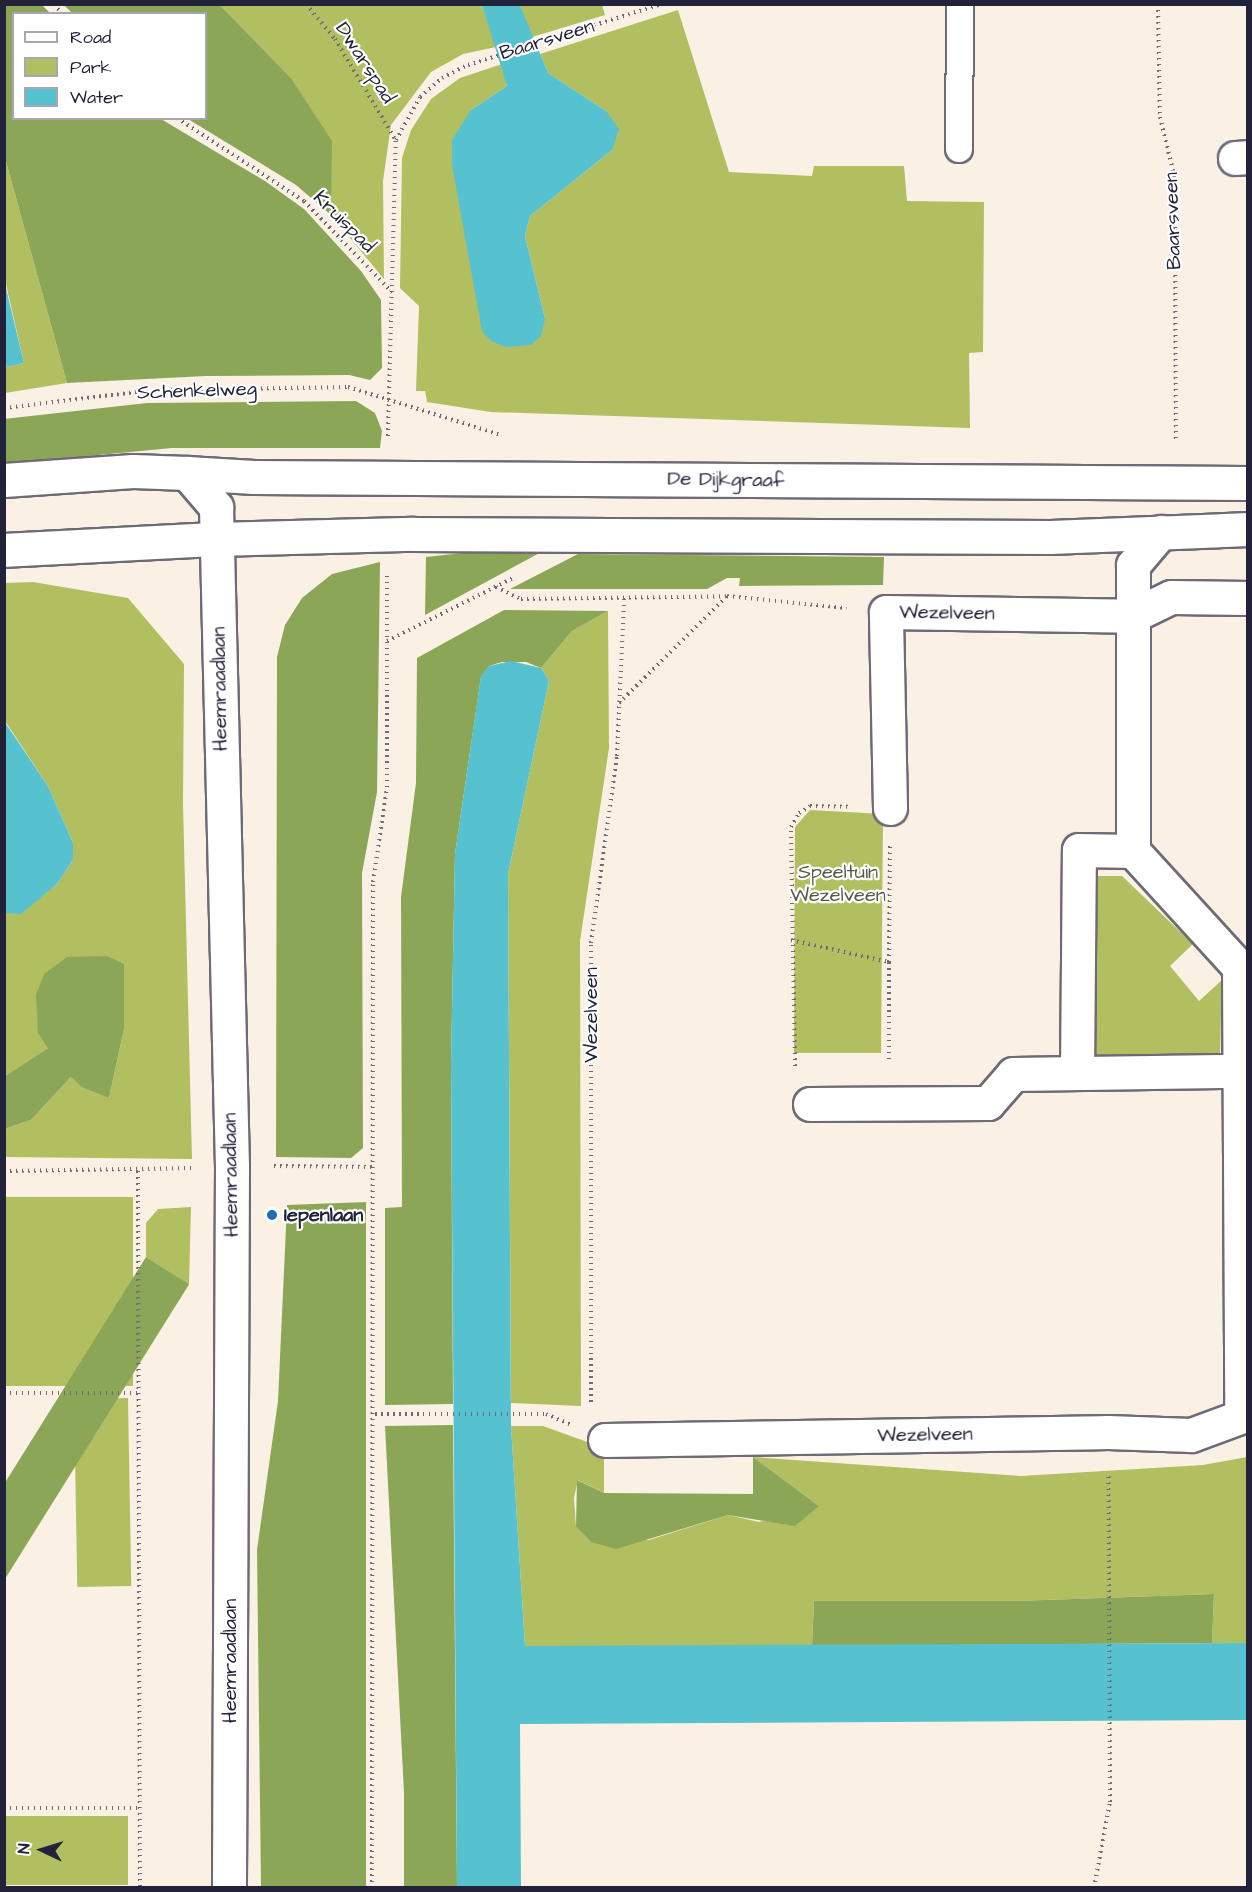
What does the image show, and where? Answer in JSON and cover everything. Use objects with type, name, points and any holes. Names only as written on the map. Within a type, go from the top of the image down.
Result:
[{"type":"street","points":[[4,480],[133,471],[254,477]]},
{"type":"street","points":[[187,473],[216,523]]},
{"type":"street","points":[[216,523],[254,477]]},
{"type":"street","name":"De Dijkgraaf","points":[[254,477],[1248,483]]},
{"type":"street","points":[[4,550],[216,523],[388,534],[1050,537],[1248,529]]},
{"type":"street","name":"Heemraadlaan","points":[[216,523],[232,1166],[229,1887]]},
{"type":"street","points":[[1077,1073],[1079,849],[1133,851],[1133,565],[1161,532]]},
{"type":"street","name":"Wezelveen","points":[[890,808],[886,612],[1132,616],[1171,597],[1248,598]]},
{"type":"street","name":"Wezelveen","points":[[605,1440],[1108,1432],[1191,1435],[1244,1414],[1239,1071],[1244,1008],[1239,967],[1133,851]]},
{"type":"street","points":[[810,1104],[988,1103],[1012,1074],[1239,1071]]},
{"type":"lane","points":[[959,149],[960,4]]},
{"type":"path","name":"Dwarspad","points":[[306,4],[335,39],[396,140]]},
{"type":"path","name":"Baarsveen","points":[[396,140],[420,97],[442,78],[468,65],[661,4]]},
{"type":"path","name":"Baarsveen","points":[[1158,4],[1160,117],[1175,179],[1177,438]]},
{"type":"path","name":"Kruispad","points":[[180,120],[304,201],[392,292]]},
{"type":"path","points":[[392,292],[396,140]]},
{"type":"path","name":"Schenkelweg","points":[[4,408],[153,390],[348,387],[388,402],[392,292]]},
{"type":"path","points":[[372,1887],[375,1414],[374,882],[387,787],[388,534]]},
{"type":"path","points":[[387,641],[524,572]]},
{"type":"path","points":[[496,588],[521,599],[727,596],[886,612]]},
{"type":"path","points":[[618,704],[727,596]]},
{"type":"path","name":"Wezelveen","points":[[591,1411],[591,943],[617,756],[624,599]]},
{"type":"path","points":[[810,1104],[795,1084],[791,940],[791,827],[800,813],[810,806],[890,808],[889,1104]]},
{"type":"path","points":[[791,940],[889,962]]},
{"type":"path","points":[[138,1171],[140,1887]]},
{"type":"path","points":[[4,1393],[138,1393]]},
{"type":"path","points":[[375,1414],[546,1413]]},
{"type":"path","points":[[1094,1887],[1110,1802],[1108,1432]]},
{"type":"path","points":[[4,1808],[140,1808]]},
{"type":"green space","points":[[4,5],[42,5],[49,12],[12,12],[12,120],[163,120],[265,181],[304,209],[361,271],[381,300],[382,368],[370,380],[349,375],[206,376],[67,383],[5,158]]},
{"type":"green space","points":[[64,5],[220,5],[291,78],[332,141],[331,215],[296,185],[190,120],[207,120],[207,12],[71,12]]},
{"type":"green space","points":[[220,5],[482,5],[496,47],[463,54],[431,72],[391,125],[383,181],[384,279],[331,215],[331,141],[291,78]]},
{"type":"green space","points":[[520,5],[602,5],[605,15],[532,37]]},
{"type":"green space","points":[[678,10],[729,172],[812,176],[814,166],[904,166],[907,201],[984,202],[983,352],[969,353],[970,428],[491,412],[427,402],[425,391],[416,391],[419,306],[400,288],[402,158],[411,130],[431,99],[460,78],[502,64],[507,86],[471,110],[545,319],[525,236],[530,216],[612,150],[606,111],[548,73],[540,54]]},
{"type":"green space","points":[[5,158],[67,383],[5,393],[4,356],[7,367],[24,363],[5,280]]},
{"type":"green space","points":[[356,401],[375,413],[382,431],[380,448],[172,448],[5,464],[4,419],[147,403]]},
{"type":"green space","points":[[544,544],[545,550],[425,615],[426,557]]},
{"type":"green space","points":[[578,554],[884,557],[883,585],[739,586],[740,578],[727,578],[707,589],[510,589]]},
{"type":"green space","points":[[380,562],[377,792],[362,873],[363,1148],[351,1158],[276,1157],[277,657],[285,625],[302,598],[332,574]]},
{"type":"green space","points":[[33,582],[128,598],[184,664],[183,804],[192,1159],[5,1157],[5,1129],[31,1120],[72,1076],[109,1098],[124,1029],[124,964],[48,1048],[5,1076],[4,913],[21,913],[57,884],[73,860],[73,843],[48,786],[5,721],[5,583]]},
{"type":"green space","points":[[504,610],[608,611],[572,631],[541,668],[526,662],[502,662],[489,666],[481,677],[455,854],[451,1063],[453,1404],[385,1405],[385,1208],[402,1207],[401,897],[416,783],[417,658]]},
{"type":"green space","points":[[608,611],[609,748],[580,941],[581,1406],[511,1403],[508,874],[549,681],[541,668],[572,631]]},
{"type":"green space","name":"Speeltuin Wezelveen","points":[[810,810],[883,814],[881,1053],[794,1053],[795,827]]},
{"type":"green space","points":[[1092,876],[1122,876],[1193,944],[1170,966],[1199,1001],[1222,980],[1220,1054],[1093,1055]]},
{"type":"green space","points":[[107,956],[124,964],[124,1029],[109,1098],[82,1087],[71,1077],[31,1120],[5,1129],[5,1076],[48,1048],[38,1033],[36,995],[44,974],[67,957]]},
{"type":"green space","points":[[5,1197],[133,1197],[133,1386],[5,1386]]},
{"type":"green space","points":[[366,1202],[366,1887],[261,1887],[257,1550],[278,1401],[287,1205]]},
{"type":"green space","points":[[191,1207],[189,1284],[146,1257],[146,1223],[158,1209]]},
{"type":"green space","points":[[146,1257],[189,1284],[4,1580],[4,1484]]},
{"type":"green space","points":[[128,1398],[131,1586],[77,1587],[74,1399]]},
{"type":"green space","points":[[453,1425],[457,1887],[404,1887],[404,1793],[385,1426]]},
{"type":"green space","points":[[511,1426],[543,1426],[604,1448],[604,1493],[578,1480],[574,1498],[576,1527],[591,1542],[649,1540],[728,1515],[759,1522],[819,1506],[753,1457],[1021,1476],[1203,1465],[1247,1457],[1247,1643],[1212,1643],[1214,1594],[1016,1601],[814,1601],[812,1646],[525,1646]]},
{"type":"green space","points":[[753,1457],[819,1506],[795,1526],[728,1515],[616,1549],[591,1542],[576,1527],[577,1480],[604,1493],[753,1494]]},
{"type":"green space","points":[[1214,1594],[1212,1643],[812,1646],[814,1601],[1016,1601]]},
{"type":"green space","points":[[5,1816],[128,1816],[128,1885],[5,1885]]},
{"type":"water","points":[[482,5],[520,5],[548,73],[606,111],[619,129],[612,150],[530,216],[525,236],[545,319],[541,336],[531,345],[506,347],[491,341],[482,331],[452,165],[452,140],[471,110],[507,86]]},
{"type":"water","points":[[4,280],[24,363],[7,367],[4,356]]},
{"type":"water","points":[[511,661],[541,668],[549,681],[508,874],[511,1426],[525,1646],[1247,1643],[1247,1720],[520,1724],[521,1887],[457,1887],[451,1063],[455,854],[481,676],[489,666]]},
{"type":"water","points":[[4,721],[48,786],[73,843],[73,860],[57,884],[21,914],[5,913]]},
{"type":"place","name":"Iepenlaan","points":[[272,1215]]}]
